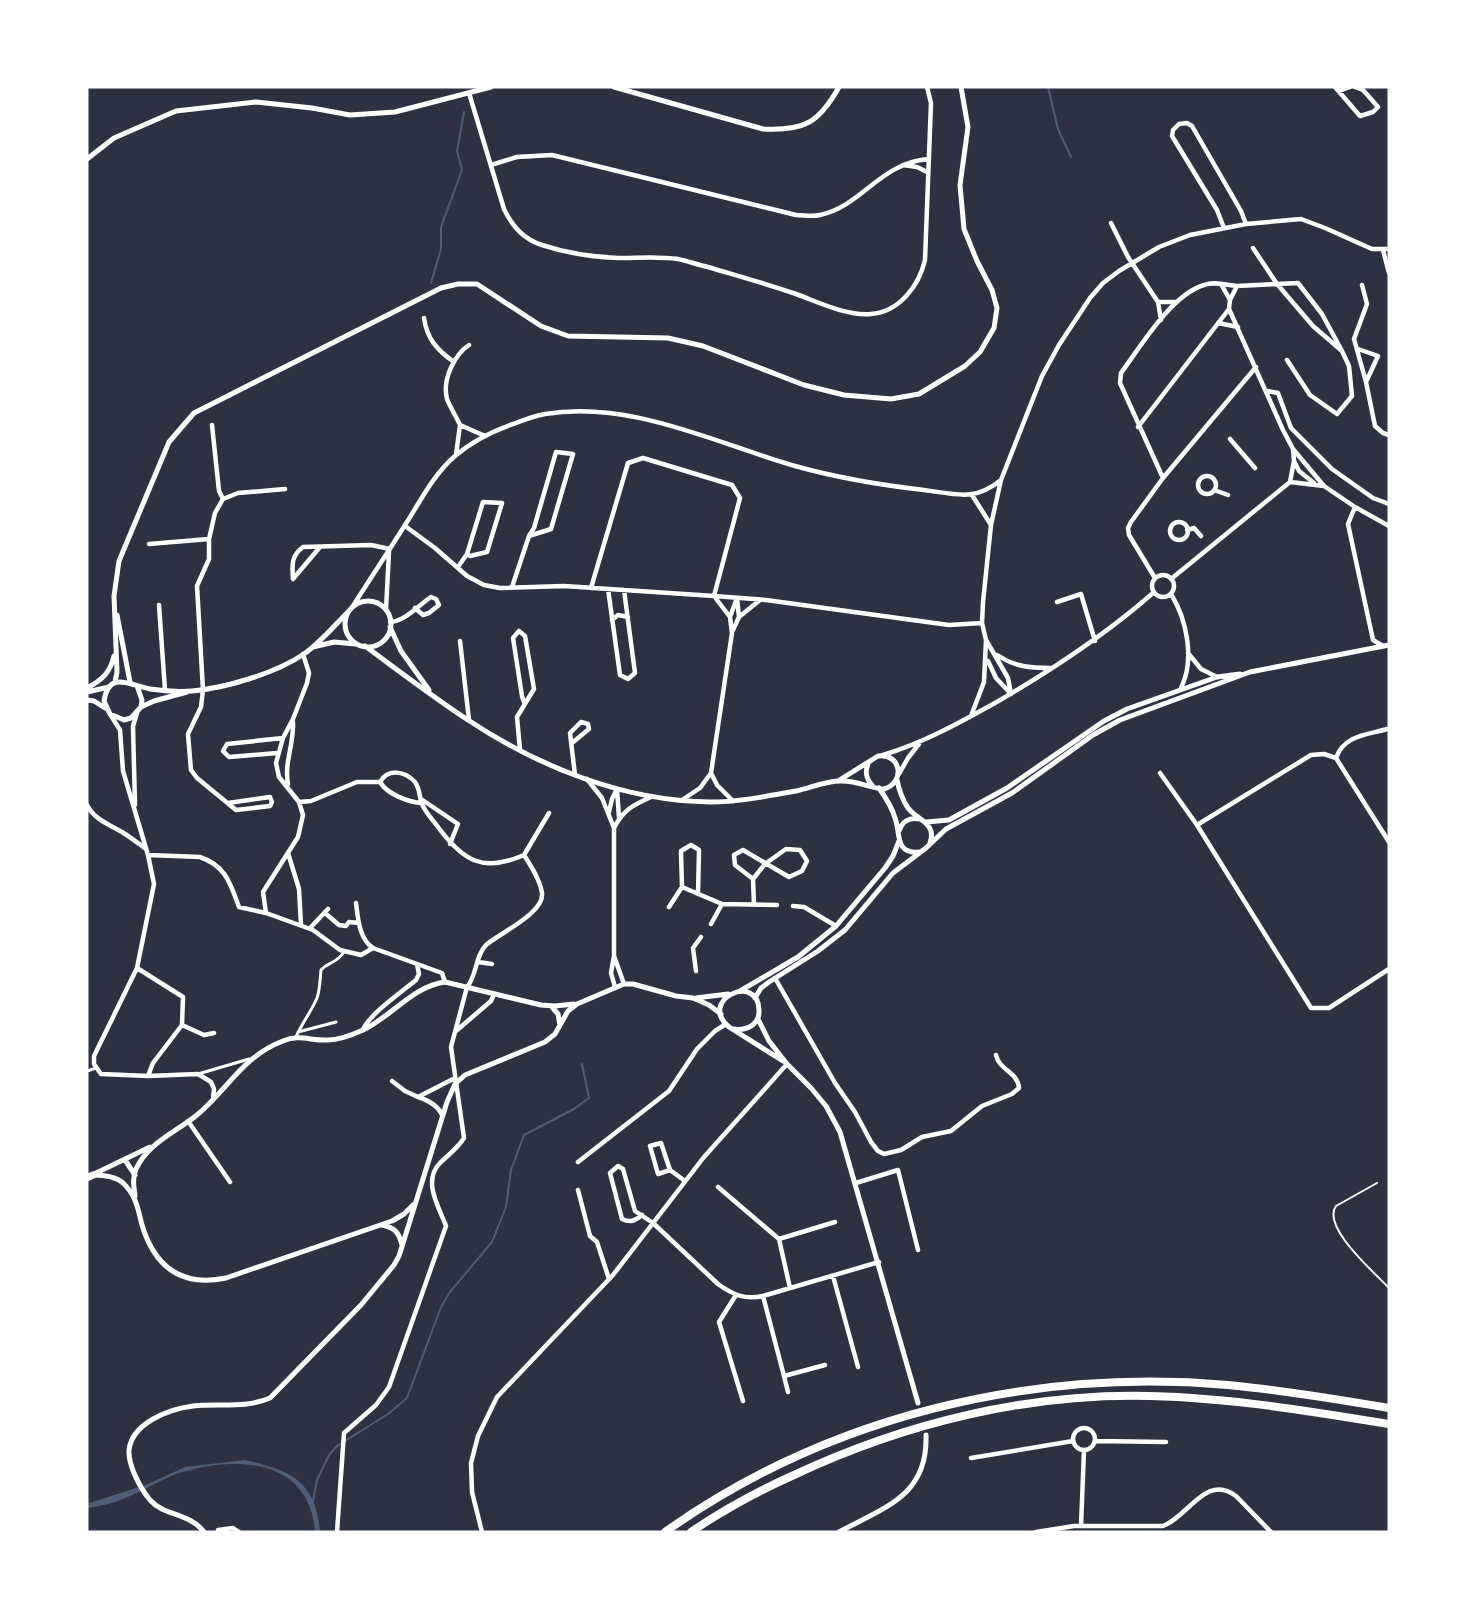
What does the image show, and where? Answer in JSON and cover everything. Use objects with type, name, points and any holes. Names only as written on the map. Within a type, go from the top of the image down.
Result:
[{"type":"highway","points":[[665,1532],[741,1485],[831,1442],[911,1414],[996,1394],[1079,1383],[1175,1382],[1228,1385],[1389,1408]]},
{"type":"highway","points":[[691,1532],[746,1498],[847,1451],[933,1423],[1003,1408],[1092,1397],[1186,1397],[1260,1404],[1389,1425]]},
{"type":"street","points":[[87,159],[114,138],[176,111],[256,102],[350,115],[395,112],[491,87]]},
{"type":"street","points":[[614,87],[763,129],[789,130],[812,122],[829,106],[839,87]]},
{"type":"street","points":[[469,93],[510,221],[526,239],[584,255],[677,259],[755,280],[840,309],[870,314],[888,309],[903,300],[916,286],[922,272],[927,223],[931,103],[927,87]]},
{"type":"street","points":[[105,708],[104,701],[109,687],[115,682],[117,672],[114,596],[119,561],[169,442],[194,413],[441,288],[458,284],[477,284],[541,326],[568,336],[668,338],[703,346],[804,385],[844,394],[891,399],[919,393],[964,366],[980,352],[994,328],[997,308],[992,290],[976,261],[964,229],[960,185],[968,127],[961,87]]},
{"type":"street","points":[[1337,89],[1350,87]]},
{"type":"street","points":[[1337,89],[1360,116],[1373,112],[1378,107],[1363,90],[1355,87]]},
{"type":"street","points":[[1224,228],[1217,210],[1172,136],[1173,130],[1179,124],[1187,123],[1192,126],[1246,224]]},
{"type":"street","points":[[491,165],[517,157],[552,155],[796,215],[809,216],[819,215],[847,203],[900,165],[928,159]]},
{"type":"street","points":[[900,165],[927,172]]},
{"type":"street","points":[[971,716],[983,689],[987,658],[982,623],[991,525],[1001,480],[1042,376],[1059,345],[1090,298],[1103,283],[1143,255],[1174,240],[1246,224],[1301,219],[1372,249],[1386,249],[1389,273]]},
{"type":"street","points":[[1111,223],[1128,257],[1158,302],[1161,320]]},
{"type":"street","points":[[1253,248],[1277,284],[1313,326],[1342,351]]},
{"type":"street","points":[[1163,478],[1138,427],[1120,383],[1120,377],[1176,302],[1205,284],[1298,283],[1322,314],[1342,351],[1349,366],[1352,396],[1337,414],[1310,395],[1287,360]]},
{"type":"street","points":[[1221,284],[1230,300]]},
{"type":"street","points":[[1138,427],[1229,309],[1230,300],[1237,285]]},
{"type":"street","points":[[1362,285],[1367,304],[1354,339],[1375,426],[1389,435]]},
{"type":"street","points":[[1158,302],[1176,302]]},
{"type":"street","points":[[1229,309],[1293,449],[1324,486],[1389,526]]},
{"type":"street","points":[[424,318],[426,332],[441,352],[454,362]]},
{"type":"street","points":[[1218,324],[1238,327]]},
{"type":"street","points":[[456,455],[460,424],[447,398],[447,381],[460,351],[469,345]]},
{"type":"street","points":[[1358,349],[1378,356],[1366,382]]},
{"type":"street","points":[[1155,578],[1129,535],[1128,528],[1163,478],[1256,367]]},
{"type":"street","points":[[1267,391],[1278,393],[1291,428],[1332,469],[1373,498],[1389,504]]},
{"type":"street","points":[[141,707],[187,692],[257,676],[312,648],[353,606],[441,470],[456,455],[485,436],[544,414],[591,412],[616,414],[672,426],[848,480],[972,495],[989,490],[1001,480]]},
{"type":"street","points":[[213,424],[219,491],[224,499]]},
{"type":"street","points":[[460,424],[485,436]]},
{"type":"street","points":[[1230,439],[1255,468]]},
{"type":"street","points":[[1292,481],[1293,449]]},
{"type":"street","points":[[512,587],[529,536],[534,528],[556,452],[573,454],[551,529],[529,536]]},
{"type":"street","points":[[591,588],[628,463],[644,458],[732,485],[740,498],[714,596]]},
{"type":"street","points":[[1294,461],[1302,473],[1314,483]]},
{"type":"street","points":[[1302,473],[1304,462]]},
{"type":"street","points":[[1171,579],[1292,481],[1294,474],[1313,473]]},
{"type":"street","points":[[1292,481],[1324,486]]},
{"type":"street","points":[[228,803],[270,797],[272,802],[270,806],[236,810],[196,778],[191,770],[188,734],[201,707],[203,690],[197,586],[209,559],[209,539],[215,513],[224,499],[238,493],[285,489]]},
{"type":"street","points":[[1214,490],[1228,495]]},
{"type":"street","points":[[972,495],[991,525]]},
{"type":"street","points":[[458,567],[468,554],[483,502],[502,502],[487,552],[470,556],[468,554]]},
{"type":"street","points":[[1355,507],[1348,524],[1373,640],[1386,646]]},
{"type":"street","points":[[405,526],[467,576],[484,585],[591,588],[714,596],[949,625],[982,623]]},
{"type":"street","points":[[1187,530],[1194,528],[1201,536]]},
{"type":"street","points":[[149,544],[209,539]]},
{"type":"street","points":[[320,547],[293,579],[292,562],[296,552],[303,547],[371,545],[390,549]]},
{"type":"street","points":[[390,549],[386,574],[386,610],[390,624],[401,651],[432,694]]},
{"type":"street","points":[[1163,575],[1171,579],[1174,588],[1171,594],[1162,597],[1154,593],[1151,587],[1155,578],[1163,575]]},
{"type":"street","points":[[608,589],[620,675],[628,679],[635,673],[624,590]]},
{"type":"street","points":[[838,781],[878,756],[920,742],[971,716],[1055,668],[1095,641],[1154,593]]},
{"type":"street","points":[[1057,602],[1081,594],[1095,641]]},
{"type":"street","points":[[1171,594],[1183,617],[1188,653],[1186,678],[1181,688]]},
{"type":"street","points":[[114,596],[130,682]]},
{"type":"street","points":[[714,596],[730,617]]},
{"type":"street","points":[[390,624],[397,622],[415,608],[431,597],[436,599],[439,605],[423,615],[415,608]]},
{"type":"street","points":[[732,633],[730,617],[737,598]]},
{"type":"street","points":[[682,800],[700,788],[711,773],[732,633],[738,617],[737,598]]},
{"type":"street","points":[[738,617],[760,600]]},
{"type":"street","points":[[353,606],[370,601],[386,610]]},
{"type":"street","points":[[159,605],[165,690]]},
{"type":"street","points":[[348,612],[345,630],[356,644]]},
{"type":"street","points":[[612,620],[618,615],[628,617]]},
{"type":"street","points":[[312,648],[334,642],[374,646],[387,635],[390,624]]},
{"type":"street","points":[[520,750],[517,717],[524,702],[534,689],[525,636],[519,631],[513,638],[524,702]]},
{"type":"street","points":[[460,640],[469,720]]},
{"type":"street","points":[[986,640],[1008,678],[1011,694]]},
{"type":"street","points":[[365,646],[469,720],[520,750],[575,775],[617,789],[653,796],[710,802],[734,801],[838,781],[890,787],[920,742]]},
{"type":"street","points":[[898,831],[909,819],[941,821],[957,815],[1007,788],[1104,721],[1127,709],[1181,688],[1217,677],[1386,646]]},
{"type":"street","points":[[87,690],[101,681],[111,668],[116,648]]},
{"type":"street","points":[[1188,653],[1201,669],[1217,677]]},
{"type":"street","points":[[266,913],[263,892],[298,837],[303,815],[299,802],[279,777],[276,764],[283,738],[293,719],[309,672],[303,654]]},
{"type":"street","points":[[996,655],[1025,668],[1055,668]]},
{"type":"street","points":[[987,658],[996,678],[1011,694]]},
{"type":"street","points":[[755,998],[761,988],[818,951],[845,930],[893,873],[946,829],[1012,793],[1093,735],[1120,720],[1250,672]]},
{"type":"street","points":[[110,714],[124,720],[131,718],[141,707],[141,692],[136,686],[130,682],[115,682]]},
{"type":"street","points":[[136,686],[151,690],[187,692]]},
{"type":"street","points":[[87,690],[109,687]]},
{"type":"street","points":[[87,700],[94,701],[105,708],[120,730],[123,771],[154,884],[137,968],[94,1056],[96,1068],[101,1074],[148,1076],[198,1074],[251,1059]]},
{"type":"street","points":[[135,814],[133,726],[137,713]]},
{"type":"street","points":[[288,786],[285,770],[293,736],[293,719]]},
{"type":"street","points":[[572,743],[590,729],[588,724],[581,722],[570,733],[575,775]]},
{"type":"street","points":[[1336,758],[1339,749],[1347,741],[1388,729]]},
{"type":"street","points":[[278,753],[229,757],[223,751],[227,744],[283,738]]},
{"type":"street","points":[[1197,825],[1311,755],[1324,754],[1336,758],[1389,842]]},
{"type":"street","points":[[883,756],[894,760],[899,769],[898,777],[903,798],[909,808],[923,820],[932,832],[930,844]]},
{"type":"street","points":[[693,999],[740,991],[798,957],[836,926],[885,868],[899,842],[898,831],[896,819],[888,801],[870,783],[866,773],[869,762]]},
{"type":"street","points":[[380,782],[383,776],[395,771],[414,781],[420,792],[421,801],[450,844],[468,858],[488,864],[498,864],[524,855],[549,813]]},
{"type":"street","points":[[711,773],[717,785],[734,801]]},
{"type":"street","points":[[1160,773],[1197,825],[1311,1008],[1329,1008],[1389,969]]},
{"type":"street","points":[[587,779],[602,798],[614,828],[614,956],[611,973],[615,987]]},
{"type":"street","points":[[299,802],[311,801],[357,782],[380,782]]},
{"type":"street","points":[[380,782],[383,787],[410,802],[421,801],[458,824],[450,844]]},
{"type":"street","points":[[609,812],[617,789]]},
{"type":"street","points":[[617,789],[619,818]]},
{"type":"street","points":[[614,828],[629,807],[653,796]]},
{"type":"street","points":[[87,805],[91,813],[106,824],[123,832],[147,852],[200,856],[207,859],[224,871],[239,907],[266,913],[310,928],[342,951],[362,955],[373,948]]},
{"type":"street","points":[[899,842],[911,852],[922,851]]},
{"type":"street","points":[[669,907],[682,887],[681,851],[691,845],[699,850],[698,894]]},
{"type":"street","points":[[753,879],[735,865],[734,855],[743,850],[765,864],[789,877],[802,871],[807,861],[800,850],[786,849],[765,864],[753,879],[754,905]]},
{"type":"street","points":[[288,853],[299,889],[301,925]]},
{"type":"street","points":[[337,1532],[344,1433],[376,1405],[389,1387],[446,1226],[431,1186],[433,1174],[438,1165],[458,1148],[464,1138],[451,1047],[467,987],[472,982],[484,946],[513,928],[539,905],[543,895],[524,855]]},
{"type":"street","points":[[682,887],[722,904],[777,905]]},
{"type":"street","points":[[356,903],[358,923],[366,944],[442,974],[446,982]]},
{"type":"street","points":[[711,924],[722,904]]},
{"type":"street","points":[[793,906],[804,907],[836,926]]},
{"type":"street","points":[[310,928],[327,911],[339,925],[346,926],[349,922],[358,923]]},
{"type":"street","points":[[696,971],[693,948],[701,937]]},
{"type":"street","points":[[297,1034],[318,996],[321,970],[336,962],[342,951]]},
{"type":"street","points":[[614,956],[624,984]]},
{"type":"street","points":[[478,962],[492,964]]},
{"type":"street","points":[[363,1030],[365,1024],[416,980],[419,974],[417,964]]},
{"type":"street","points":[[137,968],[183,997],[182,1025],[153,1062],[148,1076]]},
{"type":"street","points":[[775,978],[871,1142],[878,1151],[884,1154],[901,1150],[922,1137],[951,1131],[982,1106],[1012,1094],[1019,1088],[1015,1077],[998,1062],[996,1055]]},
{"type":"street","points":[[297,1034],[326,1041],[339,1040],[363,1030],[420,992],[446,982],[550,1006],[577,1004]]},
{"type":"street","points":[[417,1096],[545,1042],[559,1027],[568,1011],[577,1004],[624,984],[633,984],[709,1005],[721,1014],[726,1024],[786,1064]]},
{"type":"street","points":[[740,991],[755,998],[759,1008],[758,1019],[769,1041],[786,1064],[811,1088],[832,1115],[847,1150],[918,1403]]},
{"type":"street","points":[[456,1031],[491,1001],[494,994]]},
{"type":"street","points":[[721,1014],[722,1003],[730,994]]},
{"type":"street","points":[[550,1006],[558,1014],[559,1027]]},
{"type":"street","points":[[733,1029],[745,1030],[758,1019]]},
{"type":"street","points":[[90,1176],[154,1145],[188,1121],[213,1100],[251,1059],[270,1046],[297,1034],[336,1023]]},
{"type":"street","points":[[578,1162],[669,1091],[697,1049],[715,1031],[726,1024]]},
{"type":"street","points":[[182,1025],[204,1035],[214,1033]]},
{"type":"street","points":[[482,1532],[472,1492],[471,1464],[478,1436],[496,1398],[609,1279],[685,1181],[786,1064]]},
{"type":"street","points":[[87,1071],[96,1068]]},
{"type":"street","points":[[198,1074],[211,1082],[214,1089],[213,1100]]},
{"type":"street","points":[[392,1081],[405,1091],[428,1100],[440,1110],[442,1115]]},
{"type":"street","points":[[204,1532],[194,1522],[153,1503],[145,1493],[129,1456],[131,1441],[136,1431],[173,1411],[192,1406],[256,1404],[270,1398],[361,1305],[394,1265],[402,1247],[442,1115],[455,1081]]},
{"type":"street","points":[[188,1121],[230,1182]]},
{"type":"street","points":[[670,1170],[658,1174],[650,1146],[661,1143],[670,1170],[685,1181]]},
{"type":"street","points":[[154,1145],[136,1168],[135,1175],[135,1196],[143,1227],[150,1246],[159,1259],[174,1272],[191,1280],[208,1282],[226,1278],[398,1218],[414,1204]]},
{"type":"street","points":[[125,1160],[135,1175]]},
{"type":"street","points":[[642,1215],[635,1221],[622,1219],[610,1173],[618,1166],[623,1169],[636,1211],[642,1215],[654,1223],[718,1284],[745,1298],[764,1296],[879,1262]]},
{"type":"street","points":[[856,1183],[898,1170],[918,1250]]},
{"type":"street","points":[[90,1176],[110,1176],[122,1182],[135,1196]]},
{"type":"street","points":[[718,1187],[779,1239],[790,1288]]},
{"type":"street","points":[[578,1190],[590,1236],[597,1242],[609,1279]]},
{"type":"street","points":[[779,1239],[836,1222]]},
{"type":"street","points":[[379,1225],[391,1227],[400,1235],[402,1247]]},
{"type":"street","points":[[833,1276],[858,1367]]},
{"type":"street","points":[[736,1295],[719,1322],[743,1401]]},
{"type":"street","points":[[764,1296],[788,1392]]},
{"type":"street","points":[[784,1376],[825,1365]]},
{"type":"street","points":[[1084,1428],[1093,1432],[1095,1441],[1090,1449],[1084,1450],[1078,1448],[1073,1441],[1075,1432],[1084,1428]]},
{"type":"street","points":[[839,1532],[895,1502],[914,1484],[925,1461],[926,1435]]},
{"type":"street","points":[[971,1458],[1073,1441]]},
{"type":"street","points":[[1095,1441],[1166,1442]]},
{"type":"street","points":[[1081,1526],[1084,1450]]},
{"type":"street","points":[[1036,1532],[1081,1526],[1163,1526],[1176,1520],[1201,1495],[1219,1490],[1236,1496],[1271,1532]]},
{"type":"street","points":[[218,1530],[233,1528],[239,1532]]},
{"type":"lane","points":[[1377,1183],[1336,1206],[1333,1220],[1340,1235],[1389,1288]]},
{"type":"water","points":[[245,1460],[275,1468],[298,1481],[313,1501],[320,1532],[315,1532],[310,1508],[301,1490],[287,1478],[270,1469],[250,1465],[208,1466],[187,1471],[171,1476],[119,1501],[87,1508],[87,1504],[148,1484],[185,1467]]},
{"type":"waterway","points":[[1048,87],[1058,129],[1071,157]]},
{"type":"waterway","points":[[431,283],[441,249],[441,227],[462,170],[457,151],[464,112]]},
{"type":"waterway","points":[[313,1501],[317,1480],[329,1455],[337,1446],[388,1414],[407,1398],[441,1307],[450,1292],[492,1242],[506,1207],[511,1170],[524,1135],[574,1109],[589,1098],[582,1064]]}]
